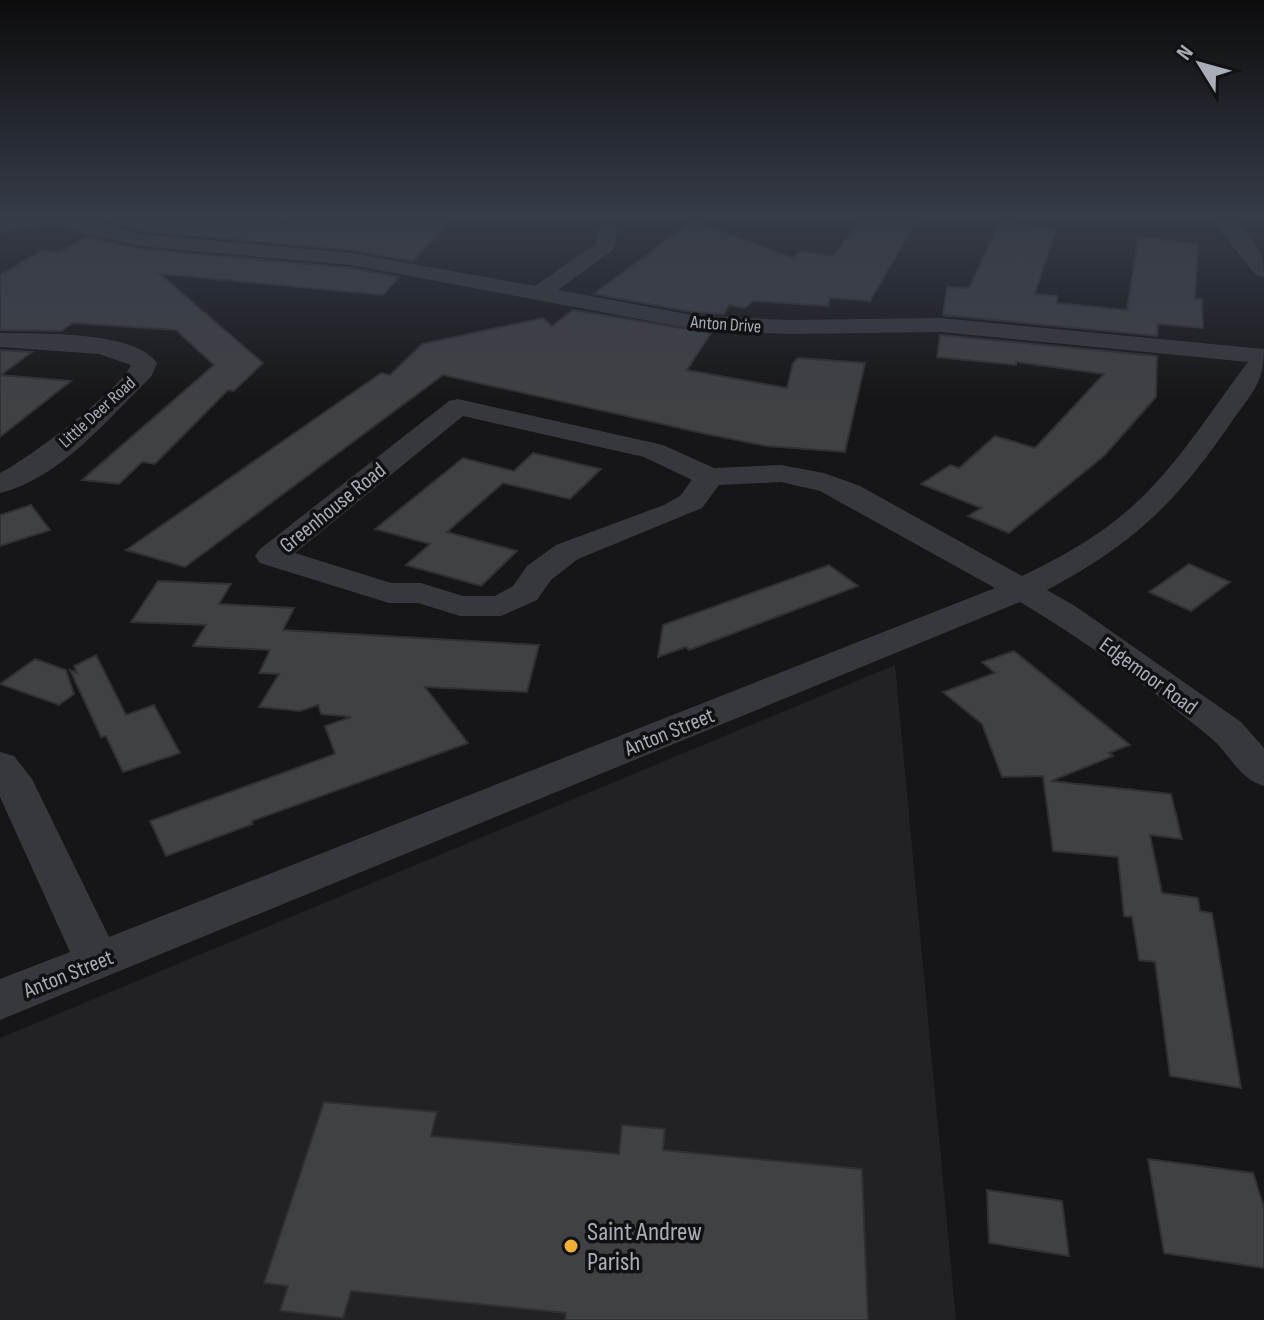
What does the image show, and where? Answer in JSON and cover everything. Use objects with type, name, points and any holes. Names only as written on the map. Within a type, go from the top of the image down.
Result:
[{"type":"street","name":"Anton Drive","points":[[442,277],[637,314],[739,326],[941,325],[1264,357]]},
{"type":"street","points":[[537,295],[563,277]]},
{"type":"street","name":"Little Deer Road","points":[[0,340],[111,349],[139,357],[144,363],[142,372],[45,459],[25,474],[0,484]]},
{"type":"street","name":"Anton Street","points":[[0,1000],[1023,589],[1072,564],[1139,516],[1165,491],[1264,357]]},
{"type":"street","name":"Greenhouse Road","points":[[710,477],[691,502],[567,552],[539,573],[525,593],[501,606],[460,606],[421,593],[389,593],[271,556],[458,407],[653,451],[710,477],[793,473],[816,477],[1023,589]]},
{"type":"street","name":"Edgemoor Road","points":[[1023,589],[1063,613],[1227,731],[1264,773]]},
{"type":"street","points":[[0,765],[12,779],[97,961]]},
{"type":"shaded area","points":[[895,665],[956,1320],[0,1320],[0,1038]]},
{"type":"building","points":[[0,277],[163,277],[263,363],[234,391],[228,390],[155,464],[142,462],[119,484],[82,480],[214,365],[176,330],[73,323],[61,331],[0,330]]},
{"type":"building","points":[[188,277],[399,277],[383,295]]},
{"type":"building","points":[[617,277],[884,277],[870,301],[830,298],[828,306],[753,301],[745,308],[729,305],[724,314],[692,312],[594,294]]},
{"type":"building","points":[[974,277],[1041,277],[1035,294],[1057,296],[1057,303],[1127,310],[1132,277],[1196,277],[1195,299],[1202,299],[1203,328],[1158,324],[1157,336],[943,315],[947,287],[969,288]]},
{"type":"building","points":[[573,310],[711,333],[687,370],[787,388],[793,363],[798,358],[865,363],[845,452],[766,446],[443,375],[185,567],[126,550],[381,373],[390,375],[422,344],[543,318],[552,326]]},
{"type":"building","points":[[940,335],[1157,356],[1156,397],[1104,456],[1009,533],[968,516],[981,508],[921,484],[950,465],[959,468],[995,436],[1035,448],[1104,374],[1016,362],[1016,365],[937,357]]},
{"type":"building","points":[[0,350],[32,352],[1,375],[71,381],[0,437]]},
{"type":"building","points":[[533,453],[601,469],[570,499],[503,483],[447,532],[517,551],[481,586],[406,565],[430,544],[375,529],[463,458],[514,471]]},
{"type":"building","points":[[31,505],[50,530],[0,546],[0,515]]},
{"type":"building","points":[[1189,564],[1230,582],[1191,611],[1149,592]]},
{"type":"building","points":[[829,565],[858,586],[689,650],[686,647],[658,657],[663,625]]},
{"type":"building","points":[[158,581],[231,584],[219,604],[294,608],[283,630],[539,645],[527,692],[425,687],[468,743],[252,821],[253,824],[166,856],[150,821],[335,754],[325,726],[351,717],[321,714],[318,705],[300,711],[259,707],[279,674],[259,673],[270,650],[193,646],[206,625],[131,622]]},
{"type":"building","points":[[1014,651],[1130,745],[1109,753],[1113,756],[1051,781],[1171,794],[1182,839],[1150,835],[1162,893],[1198,898],[1200,911],[1212,913],[1241,1088],[1170,1076],[1155,962],[1139,960],[1132,917],[1124,916],[1118,857],[1053,851],[1043,776],[1002,777],[982,724],[943,692],[995,673],[982,662]]},
{"type":"building","points":[[96,655],[126,715],[154,705],[180,753],[123,772],[106,736],[101,737],[70,670],[77,673],[74,666]]},
{"type":"building","points":[[35,659],[66,670],[74,694],[59,705],[0,684]]},
{"type":"building","name":"Saint Andrew Parish","points":[[324,1102],[437,1112],[431,1136],[619,1154],[622,1125],[665,1129],[663,1150],[862,1169],[868,1320],[565,1320],[566,1313],[351,1291],[343,1318],[280,1311],[288,1286],[264,1283]]},
{"type":"building","points":[[1148,1159],[1253,1173],[1264,1207],[1264,1268],[1164,1253]]},
{"type":"building","points":[[987,1190],[1062,1201],[1069,1256],[989,1243]]},
{"type":"place","name":"Saint Andrew Parish","points":[[571,1246]]}]
